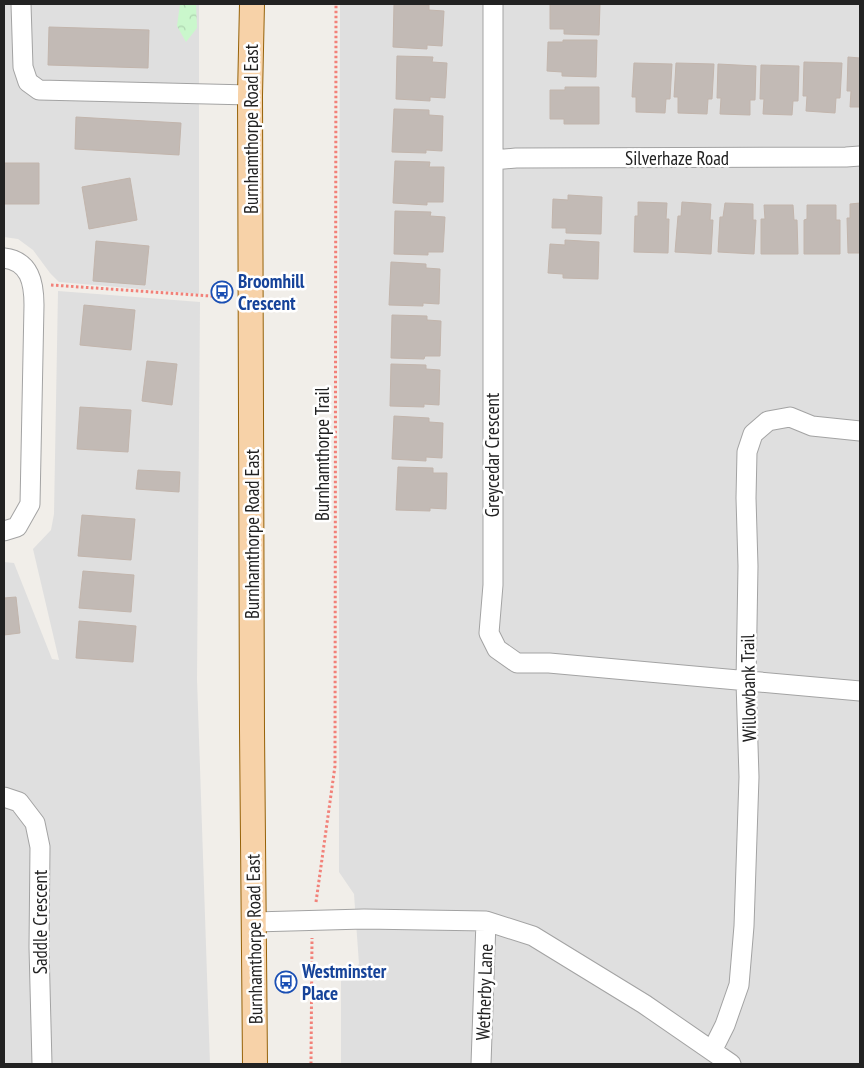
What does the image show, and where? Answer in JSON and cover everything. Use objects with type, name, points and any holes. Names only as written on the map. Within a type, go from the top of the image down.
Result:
[{"type":"main road","name":"Burnhamthorpe Road East","points":[[252,4],[250,95],[255,1064]]},
{"type":"street","points":[[21,4],[23,68],[28,82],[39,90],[250,95]]},
{"type":"street","name":"Greycedar Crescent","points":[[493,4],[493,585],[489,634],[496,649],[517,663],[549,663],[860,691]]},
{"type":"street","name":"Silverhaze Road","points":[[493,160],[516,158],[860,156]]},
{"type":"street","points":[[4,258],[11,259],[21,265],[29,273],[34,286],[34,305],[30,504],[17,527],[4,531]]},
{"type":"street","name":"Willowbank Trail","points":[[712,1051],[725,1025],[739,985],[744,926],[750,777],[746,682],[747,452],[753,434],[768,421],[790,417],[812,426],[860,431]]},
{"type":"street","name":"Saddle Crescent","points":[[4,797],[19,802],[35,823],[40,847],[39,947],[42,1064]]},
{"type":"street","points":[[254,922],[364,919],[486,920],[533,936],[644,1004],[731,1064]]},
{"type":"street","name":"Wetherby Lane","points":[[481,1064],[486,920]]},
{"type":"path","name":"Burnhamthorpe Trail","points":[[316,903],[335,766],[336,4]]},
{"type":"path","points":[[44,286],[56,285],[225,297]]},
{"type":"path","points":[[311,1064],[312,937]]},
{"type":"shaded area","points":[[4,4],[199,4],[199,294],[59,282],[33,250],[18,239],[4,237]]},
{"type":"shaded area","points":[[340,4],[860,4],[860,1064],[341,1064],[341,981],[359,964],[354,894],[339,872]]},
{"type":"shaded area","points":[[58,291],[200,302],[197,679],[210,1064],[4,1064],[4,562],[14,563],[52,659],[59,660],[33,549],[51,530],[54,514]]},
{"type":"green space","points":[[180,4],[196,4],[197,28],[186,42],[177,26]]},
{"type":"building","points":[[394,4],[429,5],[429,10],[444,11],[442,46],[427,45],[427,49],[393,47]]},
{"type":"building","points":[[550,4],[600,4],[599,35],[564,34],[564,29],[550,29]]},
{"type":"building","points":[[49,27],[149,30],[148,68],[48,65]]},
{"type":"building","points":[[563,40],[597,40],[596,77],[562,76],[562,72],[547,71],[548,42],[563,42]]},
{"type":"building","points":[[397,56],[433,57],[432,62],[447,63],[445,98],[430,97],[430,101],[396,99]]},
{"type":"building","points":[[848,57],[860,58],[860,107],[850,107],[851,91],[847,91]]},
{"type":"building","points":[[804,62],[842,63],[840,98],[836,98],[835,113],[806,111],[807,96],[803,96]]},
{"type":"building","points":[[634,63],[672,64],[670,99],[666,99],[665,113],[636,112],[636,97],[632,97]]},
{"type":"building","points":[[676,63],[714,64],[712,99],[708,99],[707,114],[678,113],[678,97],[674,97]]},
{"type":"building","points":[[718,64],[756,66],[755,100],[750,100],[750,115],[720,114],[721,98],[717,98]]},
{"type":"building","points":[[761,65],[799,66],[798,101],[793,101],[792,115],[763,114],[764,99],[760,99]]},
{"type":"building","points":[[565,87],[599,87],[599,124],[564,124],[564,119],[550,119],[550,90],[565,90]]},
{"type":"building","points":[[394,109],[429,110],[429,115],[443,116],[442,151],[426,150],[426,153],[392,152]]},
{"type":"building","points":[[76,117],[181,123],[179,155],[75,149]]},
{"type":"building","points":[[395,161],[430,162],[429,167],[444,167],[443,202],[427,202],[427,205],[393,203]]},
{"type":"building","points":[[4,163],[39,163],[39,204],[4,204]]},
{"type":"building","points":[[130,178],[137,220],[89,229],[82,187]]},
{"type":"building","points":[[568,195],[602,197],[601,234],[566,233],[566,228],[552,228],[553,199],[568,200]]},
{"type":"building","points":[[638,202],[667,203],[666,219],[669,219],[668,253],[634,252],[635,216],[638,216]]},
{"type":"building","points":[[682,202],[711,204],[710,220],[713,220],[711,254],[675,252],[678,216],[681,216]]},
{"type":"building","points":[[725,203],[753,204],[753,220],[756,220],[754,254],[718,252],[720,217],[723,217]]},
{"type":"building","points":[[860,203],[860,253],[848,253],[847,218],[850,218],[850,204]]},
{"type":"building","points":[[764,205],[793,205],[794,220],[797,220],[798,254],[761,254],[761,219],[765,219]]},
{"type":"building","points":[[807,205],[836,205],[836,220],[840,220],[840,254],[804,254],[804,220],[807,219]]},
{"type":"building","points":[[395,211],[431,212],[430,216],[445,217],[443,252],[428,252],[428,255],[394,254]]},
{"type":"building","points":[[565,240],[599,242],[598,279],[563,278],[563,274],[548,273],[550,244],[565,245]]},
{"type":"building","points":[[96,241],[149,246],[145,285],[93,281]]},
{"type":"building","points":[[391,262],[426,264],[426,268],[440,269],[439,304],[423,303],[423,306],[389,305]]},
{"type":"building","points":[[84,305],[135,310],[131,350],[80,345]]},
{"type":"building","points":[[392,315],[427,316],[427,320],[441,321],[440,356],[425,356],[424,359],[391,358]]},
{"type":"building","points":[[147,361],[177,364],[172,405],[142,401]]},
{"type":"building","points":[[391,364],[426,365],[426,369],[440,370],[439,405],[424,404],[424,407],[390,406]]},
{"type":"building","points":[[80,407],[131,410],[128,452],[77,449]]},
{"type":"building","points":[[394,416],[429,418],[429,422],[443,423],[442,458],[426,457],[426,461],[392,459]]},
{"type":"building","points":[[398,467],[433,468],[433,473],[447,473],[446,509],[430,508],[430,511],[396,510]]},
{"type":"building","points":[[138,470],[180,472],[179,492],[136,489]]},
{"type":"building","points":[[82,515],[135,519],[131,560],[78,556]]},
{"type":"building","points":[[83,571],[134,575],[131,612],[79,608]]},
{"type":"building","points":[[16,597],[20,633],[4,635],[4,598]]},
{"type":"building","points":[[79,621],[136,626],[133,662],[76,658]]},
{"type":"place","name":"Broomhill Crescent","points":[[222,292]]},
{"type":"place","name":"Westminster Place","points":[[286,982]]}]
